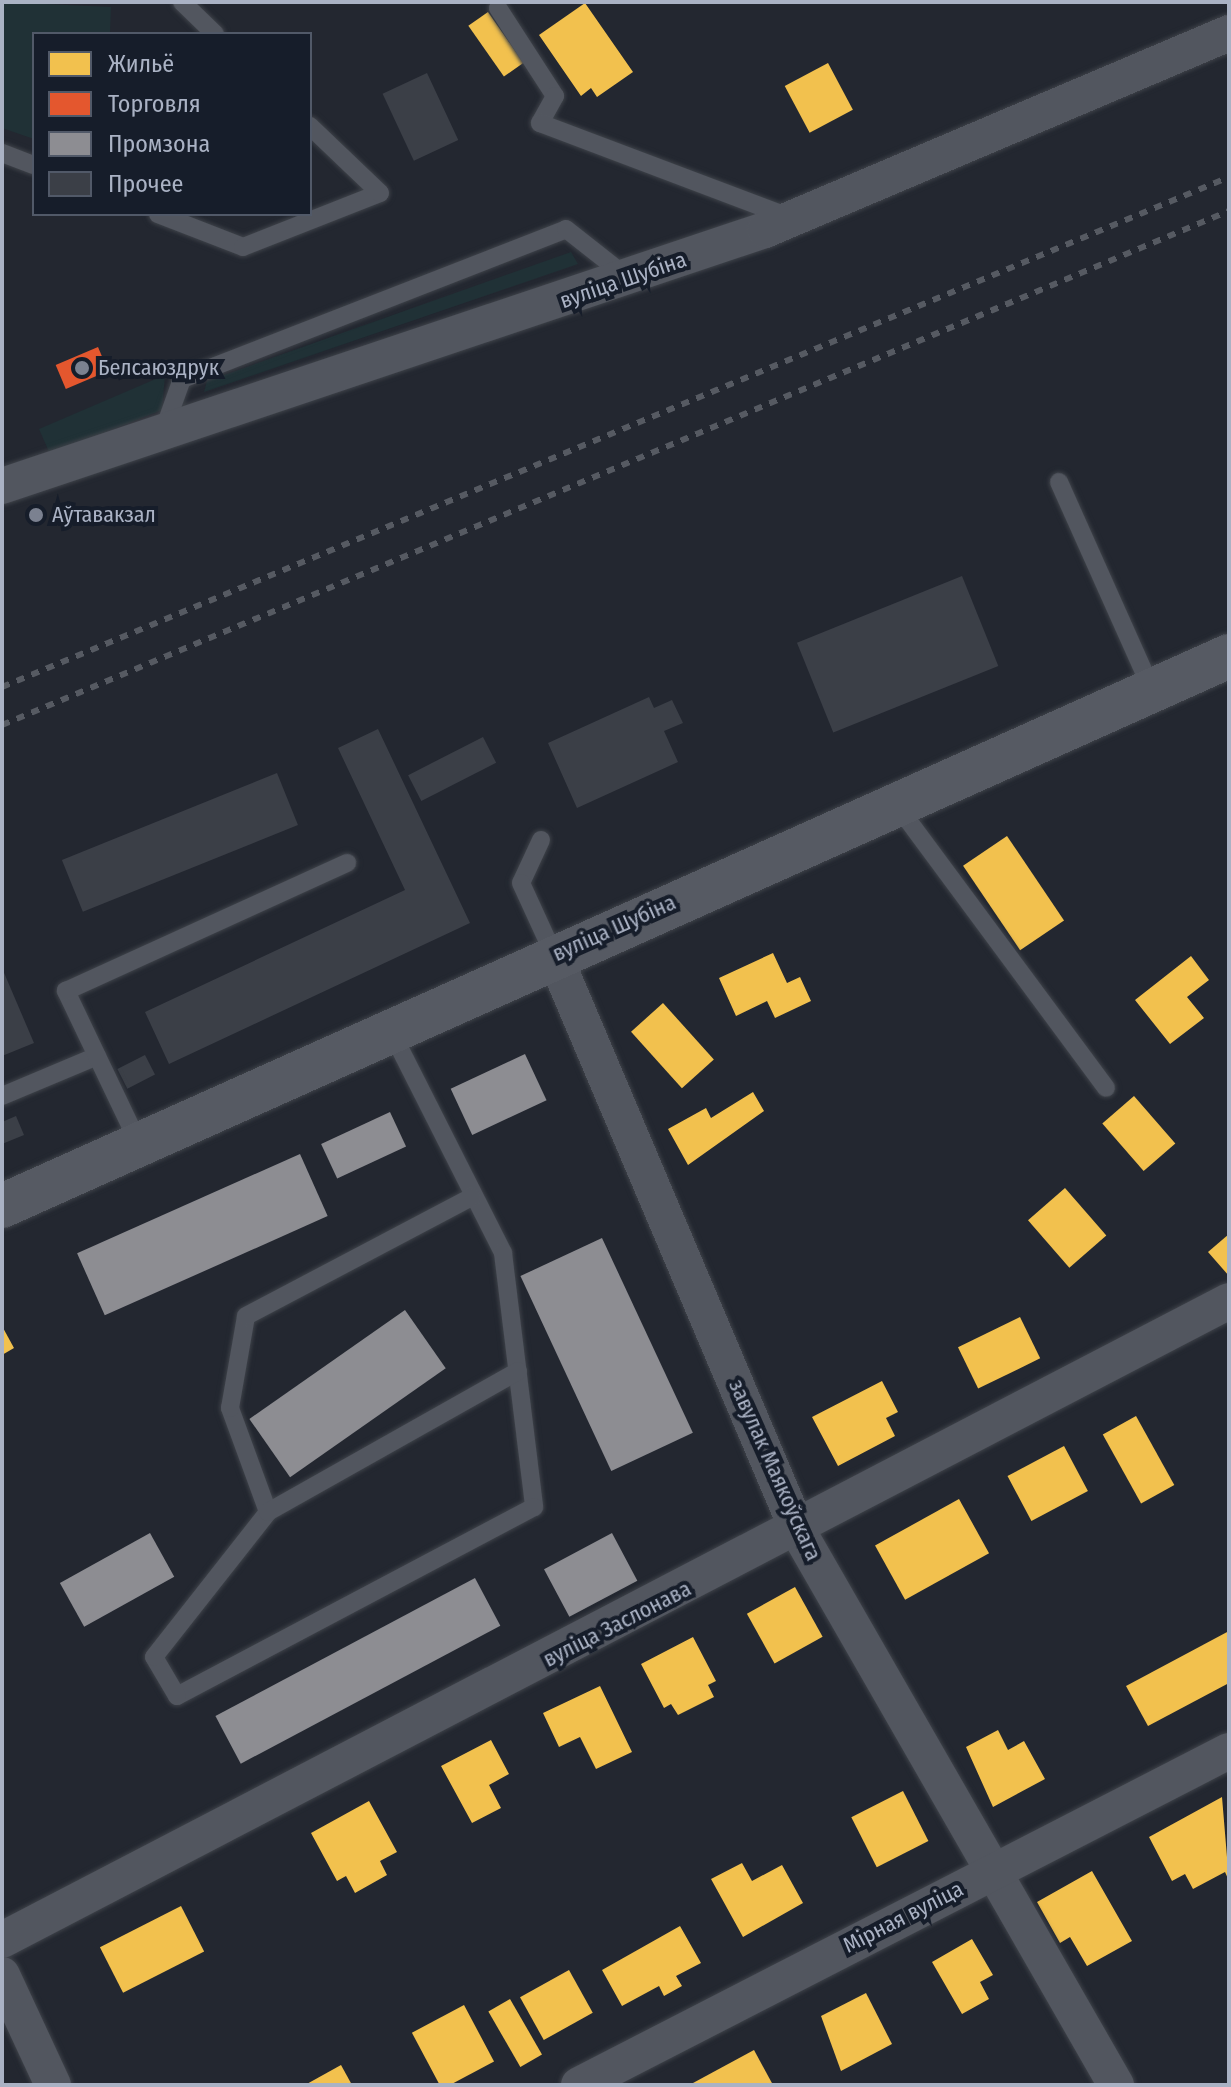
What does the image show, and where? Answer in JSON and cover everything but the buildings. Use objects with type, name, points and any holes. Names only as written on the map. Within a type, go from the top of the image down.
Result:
[{"type":"street","name":"вуліца Шубіна","points":[[2,486],[164,429],[629,279],[794,218],[1229,33]]},
{"type":"street","name":"вуліца Шубіна","points":[[2,1206],[554,955],[1229,656]]},
{"type":"street","name":"завулак Маякоўскага","points":[[554,955],[798,1531],[1116,2085]]},
{"type":"street","name":"вуліца Заслонава","points":[[2,1940],[798,1531],[1229,1301]]},
{"type":"street","name":"Мірная вуліца","points":[[579,2085],[994,1869],[1229,1751]]},
{"type":"street","points":[[2,1975],[53,2085]]},
{"type":"lane","points":[[182,2],[213,32]]},
{"type":"lane","points":[[498,8],[555,96],[540,123],[794,218]]},
{"type":"lane","points":[[163,216],[243,247],[380,193],[312,128]]},
{"type":"lane","points":[[2,153],[32,164]]},
{"type":"lane","points":[[164,429],[182,379],[566,229],[629,279]]},
{"type":"lane","points":[[1059,482],[1152,690]]},
{"type":"lane","points":[[896,803],[1106,1088]]},
{"type":"lane","points":[[541,840],[521,883],[554,955]]},
{"type":"lane","points":[[139,1144],[66,991],[347,863]]},
{"type":"lane","points":[[391,1031],[472,1197],[503,1253],[518,1371],[534,1507],[177,1696],[154,1657],[268,1512],[518,1371]]},
{"type":"lane","points":[[2,1096],[97,1056]]},
{"type":"lane","points":[[268,1512],[230,1408],[246,1316],[472,1197]]},
{"type":"shaded area","points":[[2,2],[111,7],[110,32],[32,32],[32,138],[2,128]]},
{"type":"shaded area","points":[[571,252],[578,264],[204,392],[207,381]]},
{"type":"shaded area","points":[[165,375],[162,410],[50,454],[39,429]]},
{"type":"railway","points":[[2,687],[1229,177]]},
{"type":"railway","points":[[2,725],[1229,211]]},
{"type":"place","name":"Белсаюздрук","points":[[82,368]]},
{"type":"place","name":"Аўтавакзал","points":[[36,515]]}]
